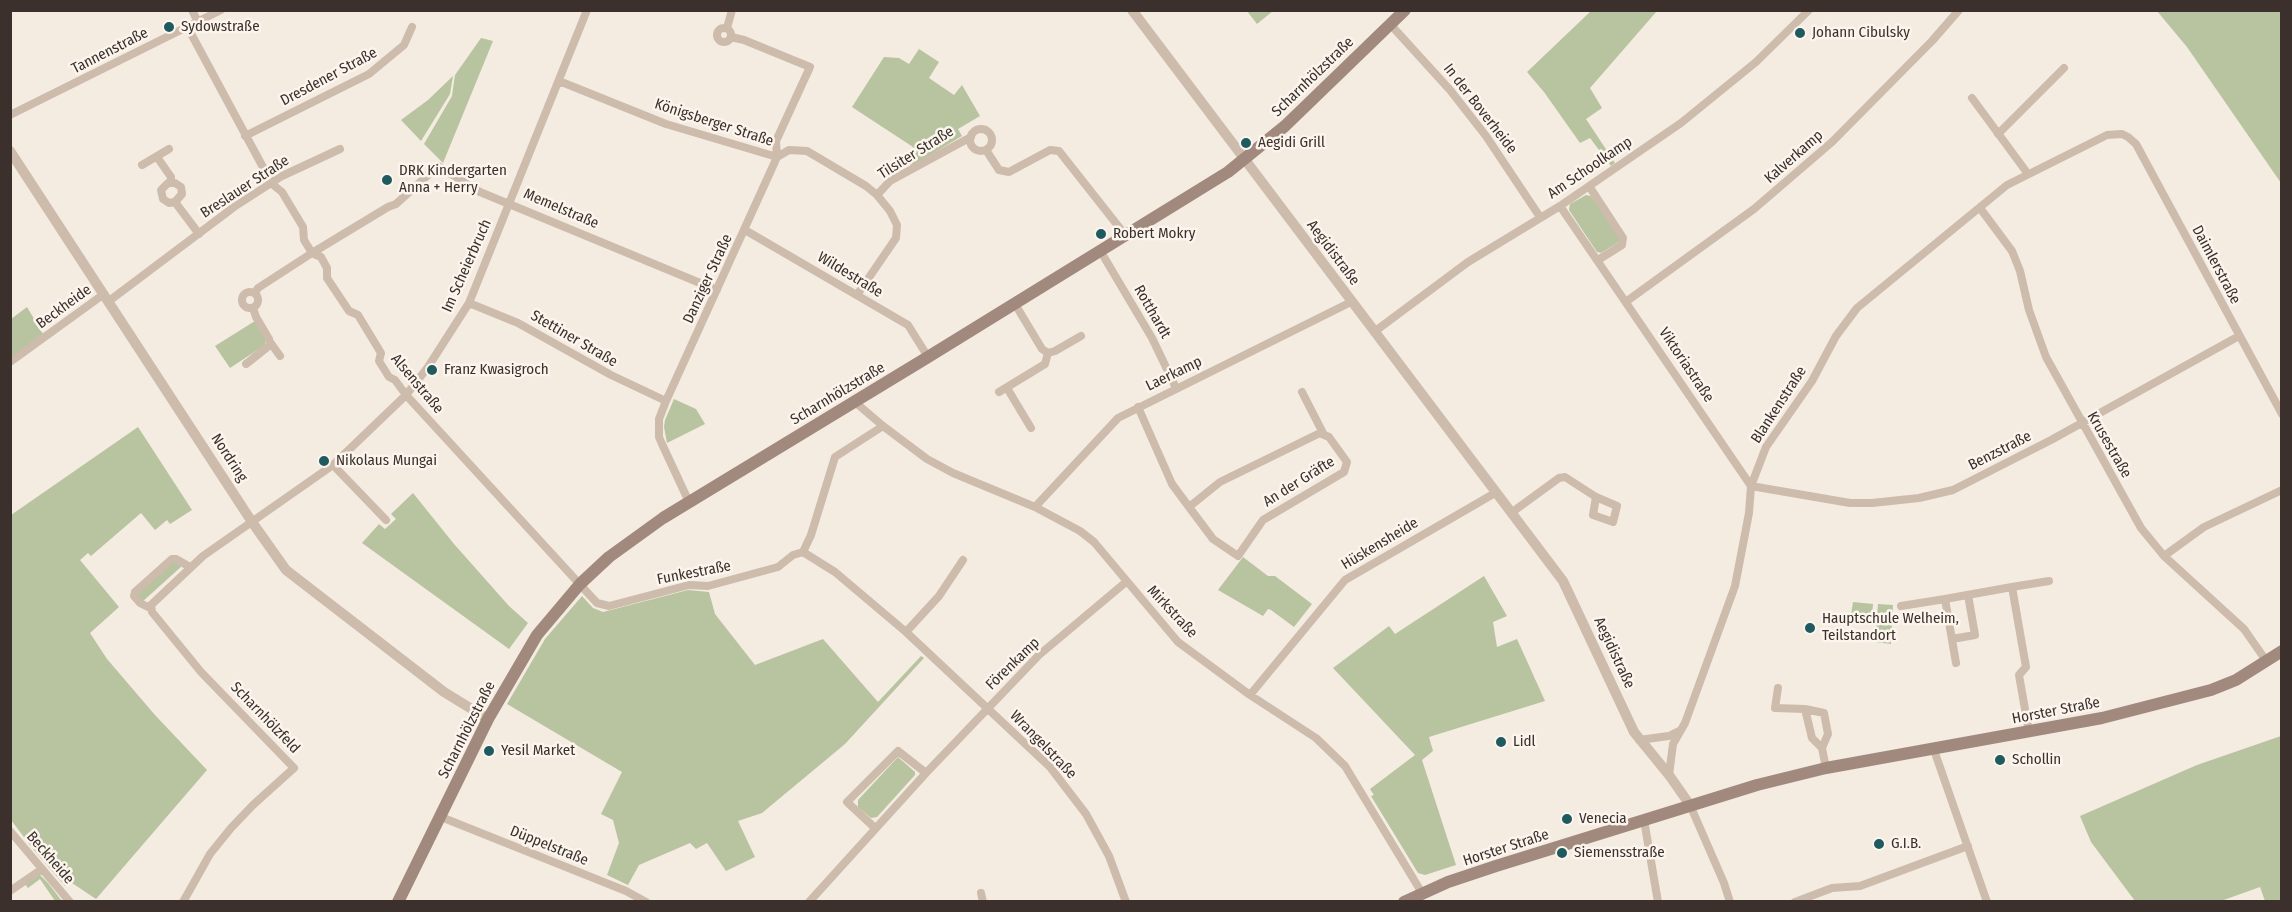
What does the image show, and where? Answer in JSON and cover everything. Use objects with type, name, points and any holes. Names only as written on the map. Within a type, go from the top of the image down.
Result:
[{"type":"main road","name":"Scharnhölzstraße","points":[[398,902],[488,719],[537,635],[580,584],[609,557],[645,530],[689,502],[1193,195],[1244,159],[1285,126],[1405,10]]},
{"type":"main road","name":"Horster Straße","points":[[1404,902],[1422,893],[1496,866],[1690,805],[1826,768],[2102,718],[2211,690],[2236,680],[2282,651]]},
{"type":"street","points":[[192,10],[198,22]]},
{"type":"street","name":"Tannenstraße","points":[[10,115],[221,10]]},
{"type":"street","name":"Im Scheierbruch","points":[[252,522],[333,465],[406,395],[448,338],[469,303],[587,10]]},
{"type":"street","name":"Danziger Straße","points":[[689,502],[659,436],[659,419],[777,157],[776,141],[810,67],[729,32],[732,10]]},
{"type":"street","name":"Aegidistraße","points":[[1132,10],[1563,581],[1639,740],[1669,775],[1690,805]]},
{"type":"street","name":"Am Schoolkamp","points":[[1374,332],[1468,262],[1560,206],[1681,123],[1755,62],[1809,10]]},
{"type":"street","name":"Kalverkamp","points":[[1627,302],[1754,209],[1832,142],[1932,41],[1959,10]]},
{"type":"street","name":"In der Boverheide","points":[[1390,24],[1450,90],[1479,127],[1540,217]]},
{"type":"street","name":"Dresdener Straße","points":[[244,136],[369,74],[404,45],[412,27]]},
{"type":"street","name":"Alsenstraße","points":[[188,28],[244,136],[272,184],[282,192],[303,227],[304,240],[312,254],[321,257],[327,268],[327,278],[349,311],[358,315],[381,353],[379,361],[389,376],[580,584]]},
{"type":"street","points":[[1998,134],[2064,68]]},
{"type":"street","name":"Königsberger Straße","points":[[559,81],[666,124],[777,157],[789,150],[807,151],[877,195],[894,218],[897,225],[896,238],[857,295]]},
{"type":"street","points":[[1972,98],[2028,174]]},
{"type":"street","name":"Tilsiter Straße","points":[[877,195],[890,182],[970,137],[980,129],[988,132],[992,139],[992,143],[986,150]]},
{"type":"street","name":"Blankenstraße","points":[[1669,775],[1673,744],[1685,723],[1735,586],[1749,513],[1750,486],[1766,447],[1812,381],[1836,336],[1857,308],[2007,185],[2107,135],[2122,134]]},
{"type":"street","name":"Daimlerstraße","points":[[2122,134],[2136,144],[2282,414]]},
{"type":"street","name":"Tilsiter Straße","points":[[970,137],[974,149],[986,150]]},
{"type":"street","points":[[142,165],[169,149]]},
{"type":"street","name":"Breslauer Straße","points":[[106,298],[234,207],[282,176],[340,149]]},
{"type":"street","name":"Tilsiter Straße","points":[[986,150],[999,170],[1009,172],[1050,150],[1059,151],[1126,236]]},
{"type":"street","name":"Nordring","points":[[10,151],[252,522],[286,570],[310,591],[444,692],[488,719]]},
{"type":"street","name":"Breslauer Straße","points":[[157,157],[171,177],[171,182]]},
{"type":"street","name":"Memelstraße","points":[[255,293],[258,288],[396,204],[438,166],[480,192],[509,202],[717,290]]},
{"type":"street","name":"Breslauer Straße","points":[[171,182],[178,184],[182,191],[181,198],[175,202],[169,203],[162,196],[163,187],[171,182]]},
{"type":"street","points":[[1589,186],[1623,238],[1622,245],[1598,260]]},
{"type":"street","name":"Breslauer Straße","points":[[175,202],[199,234]]},
{"type":"street","name":"Viktoriastraße","points":[[1560,206],[1750,486]]},
{"type":"street","name":"Krusestraße","points":[[1980,208],[2012,251],[2020,272],[2029,310],[2046,357],[2141,528],[2164,556],[2244,629],[2267,662]]},
{"type":"street","name":"Wildestraße","points":[[745,230],[908,326],[928,357]]},
{"type":"street","name":"Rotthardt","points":[[1101,252],[1152,338],[1176,388]]},
{"type":"street","points":[[246,293],[255,293],[258,302],[253,308],[245,307],[242,298],[246,293]]},
{"type":"street","name":"Beckheide","points":[[10,362],[106,298]]},
{"type":"street","name":"Laerkamp","points":[[1035,507],[1118,418],[1351,302]]},
{"type":"street","name":"Stettiner Straße","points":[[469,303],[518,322],[611,375],[666,401]]},
{"type":"street","points":[[1015,304],[1042,349],[1047,353]]},
{"type":"street","points":[[253,308],[270,342],[280,356]]},
{"type":"street","points":[[1047,353],[1081,336]]},
{"type":"street","name":"Benzstraße","points":[[1750,486],[1850,503],[1919,498],[1953,490],[2239,336]]},
{"type":"street","points":[[246,364],[269,347],[270,342]]},
{"type":"street","points":[[1031,428],[1003,390],[1045,364],[1047,353]]},
{"type":"street","name":"An der Gräfte","points":[[1138,407],[1172,484],[1213,539],[1238,556],[1263,520],[1346,470],[1346,459],[1329,437],[1323,433],[1302,392]]},
{"type":"street","name":"Mirkstraße","points":[[855,402],[927,459],[1035,507],[1080,531],[1094,542],[1178,642],[1250,695],[1316,738],[1345,766],[1422,893]]},
{"type":"street","points":[[803,552],[812,535],[835,457],[883,426]]},
{"type":"street","name":"An der Gräfte","points":[[1189,507],[1220,482],[1323,433]]},
{"type":"street","points":[[333,465],[386,520]]},
{"type":"street","points":[[1511,513],[1563,476],[1596,497]]},
{"type":"street","points":[[2164,556],[2204,527],[2282,490]]},
{"type":"street","name":"Hüskensheide","points":[[1250,695],[1345,579],[1495,493]]},
{"type":"street","points":[[150,608],[190,567],[252,522]]},
{"type":"street","name":"Funkestraße","points":[[580,584],[597,603],[609,606],[689,585],[708,586],[748,576],[778,567],[793,555],[803,552]]},
{"type":"street","name":"Wrangelstraße","points":[[803,552],[835,572],[906,632],[1050,768],[1074,798],[1108,856],[1126,902]]},
{"type":"street","name":"Scharnhölzfeld","points":[[183,902],[210,854],[231,828],[294,768],[201,672],[150,608],[134,597],[135,592],[172,559],[190,567]]},
{"type":"street","points":[[906,632],[939,596],[963,561]]},
{"type":"street","points":[[1900,606],[2049,580]]},
{"type":"street","name":"Förenkamp","points":[[809,902],[926,773],[1039,655],[1126,582]]},
{"type":"street","points":[[2013,587],[2026,667],[2019,675],[2029,732]]},
{"type":"street","points":[[1952,639],[1975,635],[1968,595]]},
{"type":"street","points":[[1945,599],[1956,663]]},
{"type":"street","points":[[1778,688],[1775,708],[1805,709],[1824,714],[1828,734],[1822,748]]},
{"type":"street","points":[[1805,709],[1812,738],[1822,748],[1826,768]]},
{"type":"street","points":[[1639,740],[1669,736],[1680,731]]},
{"type":"street","points":[[1934,750],[1987,902]]},
{"type":"street","points":[[875,828],[847,802],[898,751],[926,773]]},
{"type":"street","points":[[1690,805],[1730,902]]},
{"type":"street","name":"Düppelstraße","points":[[441,817],[626,891],[646,902]]},
{"type":"street","points":[[1644,820],[1658,902]]},
{"type":"street","name":"Beckheide","points":[[10,831],[70,902]]},
{"type":"street","points":[[1795,902],[1832,888],[1860,886],[1968,846]]},
{"type":"street","points":[[10,891],[42,869]]},
{"type":"green space","points":[[1592,10],[1657,11],[1590,88],[1602,108],[1586,119],[1615,163],[1611,166],[1590,138],[1580,143],[1527,72]]},
{"type":"green space","points":[[1247,11],[1273,11],[1257,24]]},
{"type":"green space","points":[[2157,11],[2281,11],[2281,183],[2187,47]]},
{"type":"green space","points":[[481,38],[493,41],[443,163],[424,144],[452,96],[455,75]]},
{"type":"green space","points":[[919,49],[939,62],[929,78],[954,95],[962,85],[980,116],[958,129],[962,136],[912,166],[904,159],[913,147],[852,107],[884,57],[899,58],[909,64]]},
{"type":"green space","points":[[453,76],[450,94],[421,141],[401,120],[428,100]]},
{"type":"green space","points":[[1586,195],[1591,196],[1619,236],[1619,242],[1601,253],[1597,252],[1569,210],[1570,204]]},
{"type":"green space","points":[[27,307],[43,334],[11,358],[11,319]]},
{"type":"green space","points":[[255,321],[266,339],[265,345],[230,368],[215,346]]},
{"type":"green space","points":[[674,399],[696,409],[705,424],[667,443],[665,420]]},
{"type":"green space","points":[[138,427],[192,510],[170,524],[167,520],[155,530],[141,513],[91,556],[88,553],[80,560],[119,607],[90,633],[107,659],[155,715],[207,770],[96,899],[69,881],[65,886],[11,820],[11,515]]},
{"type":"green space","points":[[413,493],[454,544],[509,606],[528,623],[509,649],[362,543],[379,524],[385,529],[396,519],[391,514]]},
{"type":"green space","points":[[1243,557],[1268,576],[1275,576],[1312,604],[1294,627],[1271,610],[1268,609],[1263,616],[1218,590]]},
{"type":"green space","points":[[173,562],[182,566],[142,602],[137,595]]},
{"type":"green space","points":[[1484,576],[1507,616],[1493,622],[1497,647],[1517,639],[1545,701],[1429,737],[1433,751],[1422,760],[1456,865],[1425,875],[1418,873],[1371,796],[1374,795],[1370,789],[1415,755],[1333,668],[1389,626],[1395,634]]},
{"type":"green space","points":[[688,590],[709,592],[715,614],[755,665],[823,639],[878,702],[921,656],[924,658],[845,744],[762,813],[738,821],[755,857],[726,871],[707,843],[696,849],[690,843],[639,865],[628,885],[607,875],[619,843],[613,820],[601,814],[622,772],[507,704],[545,639],[582,596],[593,608],[603,612]]},
{"type":"green space","points":[[1853,602],[1873,604],[1872,617],[1851,615]]},
{"type":"green space","points":[[1878,604],[1893,605],[1891,644],[1875,642]]},
{"type":"green space","points":[[2281,736],[2281,901],[2265,901],[2260,887],[2221,901],[2135,901],[2091,842],[2080,816],[2197,765]]},
{"type":"green space","points":[[898,757],[915,772],[915,775],[877,817],[871,818],[858,807],[858,800]]},
{"type":"green space","points":[[39,874],[62,901],[55,901],[40,879],[28,888],[25,884]]},
{"type":"place","name":"Sydowstraße","points":[[169,27]]},
{"type":"place","name":"Johann Cibulsky","points":[[1800,33]]},
{"type":"place","name":"Aegidi Grill","points":[[1246,143]]},
{"type":"place","name":"DRK Kindergarten Anna + Herry","points":[[387,180]]},
{"type":"place","name":"Robert Mokry","points":[[1101,234]]},
{"type":"place","name":"Franz Kwasigroch","points":[[432,370]]},
{"type":"place","name":"Nikolaus Mungai","points":[[324,461]]},
{"type":"place","name":"Hauptschule Welheim, Teilstandort","points":[[1810,628]]},
{"type":"place","name":"Lidl","points":[[1501,742]]},
{"type":"place","name":"Yesil Market","points":[[489,751]]},
{"type":"place","name":"Schollin","points":[[2000,760]]},
{"type":"place","name":"Venecia","points":[[1567,819]]},
{"type":"place","name":"G.I.B.","points":[[1879,844]]},
{"type":"place","name":"Siemensstraße","points":[[1562,853]]}]
